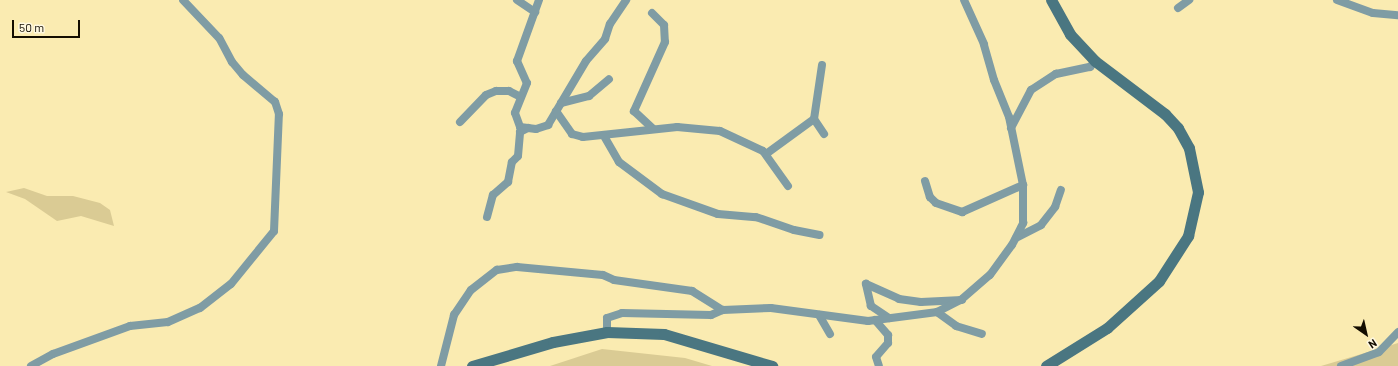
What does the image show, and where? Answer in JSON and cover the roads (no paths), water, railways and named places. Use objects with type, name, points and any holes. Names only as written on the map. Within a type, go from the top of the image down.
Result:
[{"type":"main road","points":[[1046,366],[1107,328],[1159,281],[1180,252],[1194,218],[1198,192],[1195,171],[1189,148],[1178,128],[1165,114],[1095,61],[1070,34],[1051,0]]},
{"type":"main road","points":[[472,366],[553,342],[607,332],[664,334],[772,366]]},
{"type":"street","points":[[31,366],[53,354],[130,326],[168,322],[200,308],[231,284],[274,231],[279,134],[277,108],[266,92],[243,75],[232,62],[219,38],[183,0]]},
{"type":"street","points":[[517,0],[536,12]]},
{"type":"street","points":[[539,0],[518,61],[527,83],[515,113],[520,127],[528,128],[548,125],[586,60],[604,39],[610,24],[626,0]]},
{"type":"street","points":[[607,332],[607,318],[622,312],[711,315],[723,310],[771,308],[819,315],[874,320],[937,312],[962,300],[990,276],[1016,238],[1023,223],[1023,185],[1012,128],[984,44],[964,0]]},
{"type":"street","points":[[1178,8],[1189,0]]},
{"type":"street","points":[[1337,0],[1373,13],[1398,15]]},
{"type":"street","points":[[652,13],[664,25],[664,42],[634,111],[653,129]]},
{"type":"street","points":[[1012,128],[1031,90],[1056,74],[1090,67],[1095,61]]},
{"type":"street","points":[[822,65],[814,119],[824,134]]},
{"type":"street","points":[[561,103],[589,96],[609,79]]},
{"type":"street","points":[[460,122],[486,95],[496,91],[509,91],[521,97]]},
{"type":"street","points":[[556,111],[572,134],[583,137],[604,136],[677,127],[720,131],[766,154],[788,186]]},
{"type":"street","points":[[766,154],[814,119]]},
{"type":"street","points":[[487,218],[493,195],[508,182],[512,162],[518,156],[520,132],[528,128]]},
{"type":"street","points":[[604,136],[619,162],[662,194],[718,214],[756,217],[794,230],[820,234]]},
{"type":"street","points":[[925,181],[930,198],[936,203],[962,212],[1023,185]]},
{"type":"street","points":[[1016,238],[1041,225],[1055,207],[1061,190]]},
{"type":"street","points":[[441,366],[454,315],[470,290],[483,278],[497,270],[517,267],[603,275],[614,280],[692,291],[723,310]]},
{"type":"street","points":[[889,318],[872,306],[866,284],[899,299],[921,302],[962,300]]},
{"type":"street","points":[[937,312],[956,326],[982,334]]},
{"type":"street","points":[[819,315],[830,334]]},
{"type":"street","points":[[874,320],[888,335],[888,343],[876,357],[879,366]]},
{"type":"street","points":[[1341,366],[1380,352],[1398,332]]}]
